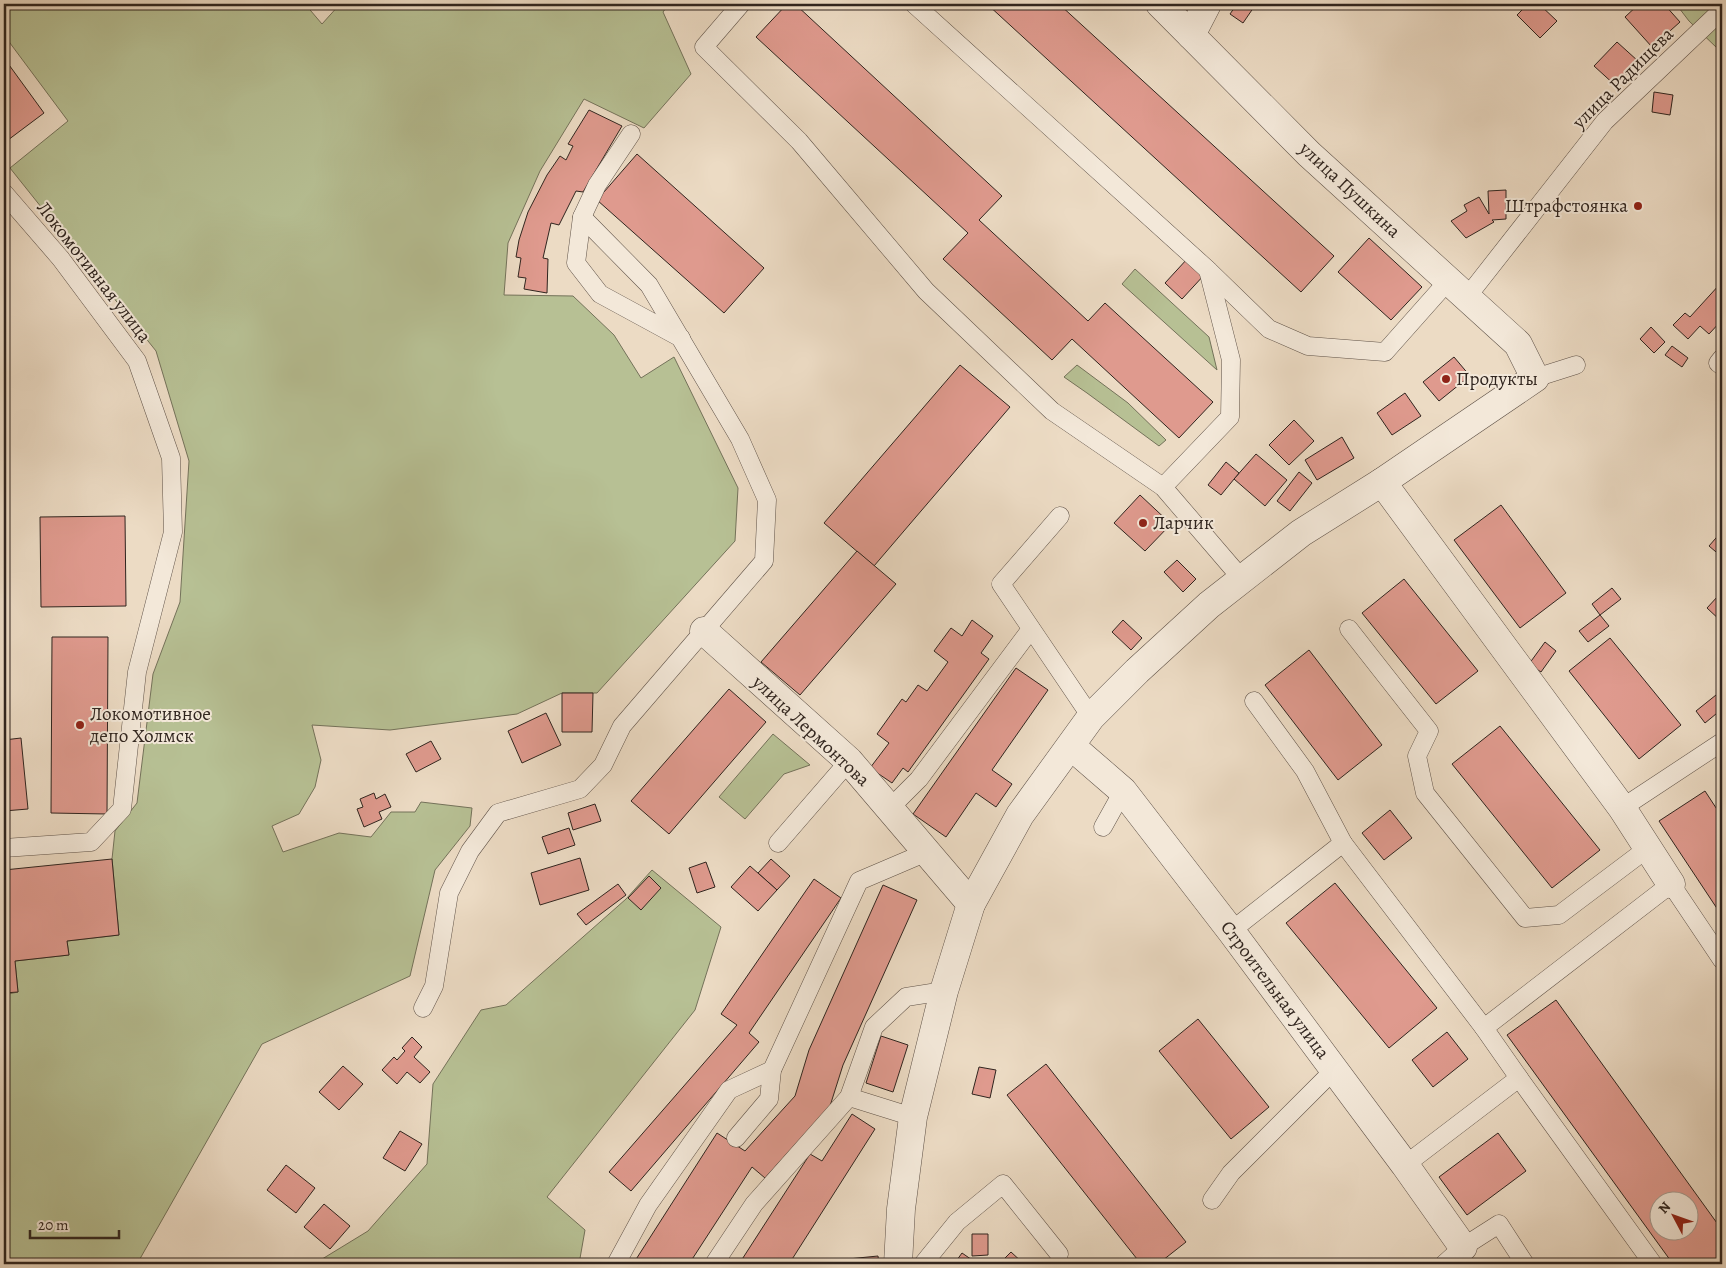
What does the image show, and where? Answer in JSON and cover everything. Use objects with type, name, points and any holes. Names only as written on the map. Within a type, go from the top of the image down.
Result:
[{"type":"street","name":"улица Пушкина","points":[[1160,4],[1309,154],[1518,344],[1535,378]]},
{"type":"street","points":[[1192,35],[1207,4]]},
{"type":"street","points":[[898,1264],[901,1210],[913,1117],[944,991],[972,904],[1020,815],[1090,717],[1202,612],[1301,534],[1382,482],[1535,378]]},
{"type":"street","points":[[1382,482],[1622,808],[1671,884]]},
{"type":"street","name":"улица Лермонтова","points":[[704,631],[849,761],[972,904]]},
{"type":"street","name":"Строительная улица","points":[[1070,746],[1123,791],[1231,930],[1405,1165],[1454,1256]]},
{"type":"lane","points":[[741,4],[704,48],[798,141],[933,298],[1052,411],[1163,487],[1242,579]]},
{"type":"lane","points":[[914,4],[1207,269],[1231,360],[1230,417],[1163,487]]},
{"type":"lane","name":"улица Радищева","points":[[1207,269],[1269,329],[1308,346],[1385,352],[1457,289],[1606,120],[1722,10]]},
{"type":"lane","points":[[631,134],[596,185],[582,217],[576,263],[600,294],[682,339]]},
{"type":"lane","name":"Локомотивная улица","points":[[4,193],[61,259],[137,360],[171,458],[173,532],[137,672],[122,809],[91,842],[4,848]]},
{"type":"lane","points":[[423,1008],[434,986],[449,893],[470,851],[498,814],[580,790],[603,765],[622,726],[764,561],[767,500],[740,439],[650,285],[582,217]]},
{"type":"lane","points":[[1722,358],[1718,363],[1722,366]]},
{"type":"lane","points":[[1535,378],[1576,365]]},
{"type":"lane","points":[[1060,516],[1002,584],[1090,717]]},
{"type":"lane","points":[[1349,629],[1430,731],[1417,756],[1425,792],[1525,918],[1559,915],[1648,848]]},
{"type":"lane","points":[[890,808],[919,779],[1031,630]]},
{"type":"lane","points":[[1254,701],[1305,771],[1343,843],[1484,1028],[1653,1264]]},
{"type":"lane","points":[[1622,808],[1722,742]]},
{"type":"lane","points":[[778,843],[849,761]]},
{"type":"lane","points":[[1103,827],[1123,791]]},
{"type":"lane","points":[[1231,930],[1343,843]]},
{"type":"lane","points":[[736,1138],[769,1099],[772,1070],[859,881],[927,852]]},
{"type":"lane","points":[[1484,1028],[1671,884],[1722,960]]},
{"type":"lane","points":[[714,1264],[754,1204],[849,1097],[874,1027],[906,997],[944,991]]},
{"type":"lane","points":[[616,1264],[648,1205],[729,1090],[772,1070]]},
{"type":"lane","points":[[1212,1200],[1231,1174],[1334,1070]]},
{"type":"lane","points":[[1405,1165],[1519,1078]]},
{"type":"lane","points":[[849,1097],[913,1117]]},
{"type":"lane","points":[[923,1264],[958,1222],[1003,1184],[1058,1254]]},
{"type":"lane","points":[[1454,1256],[1499,1224],[1526,1264]]},
{"type":"green space","points":[[4,4],[305,4],[322,24],[340,4],[669,4],[663,12],[691,74],[644,128],[584,99],[540,171],[508,243],[504,295],[573,296],[614,335],[641,378],[674,357],[738,488],[735,541],[597,693],[562,693],[517,714],[390,730],[312,725],[321,760],[315,787],[299,814],[272,826],[283,852],[339,833],[371,837],[391,812],[415,812],[421,802],[472,808],[470,826],[435,870],[410,976],[262,1044],[137,1264],[4,1264],[4,995],[18,992],[15,961],[69,955],[67,941],[119,935],[112,859],[115,831],[137,803],[153,674],[180,602],[189,461],[156,351],[10,168],[68,121],[4,35]]},
{"type":"green space","points":[[1676,4],[1722,4],[1722,45],[1718,49],[1689,21]]},
{"type":"green space","points":[[1135,269],[1209,337],[1217,370],[1122,284]]},
{"type":"green space","points":[[1077,365],[1128,403],[1166,440],[1159,446],[1064,377]]},
{"type":"green space","points":[[773,734],[810,765],[784,774],[745,819],[719,797]]},
{"type":"green space","points":[[652,870],[721,927],[695,1010],[547,1197],[585,1230],[579,1264],[314,1264],[368,1231],[427,1164],[433,1084],[481,1010],[506,1005],[626,899]]},
{"type":"building","points":[[787,4],[795,4],[1002,196],[979,220],[1088,321],[1105,303],[1213,402],[1179,438],[1072,339],[1052,360],[943,259],[968,233],[756,37]]},
{"type":"building","points":[[987,4],[1059,4],[1334,256],[1301,292]]},
{"type":"building","points":[[1237,4],[1256,4],[1243,23],[1230,14]]},
{"type":"building","points":[[1528,4],[1539,4],[1557,21],[1540,38],[1517,15]]},
{"type":"building","points":[[1639,4],[1664,4],[1680,22],[1652,47],[1625,17]]},
{"type":"building","points":[[1617,42],[1638,61],[1616,86],[1594,66]]},
{"type":"building","points":[[4,58],[44,113],[4,143]]},
{"type":"building","points":[[1654,92],[1673,95],[1670,115],[1652,112]]},
{"type":"building","points":[[589,110],[622,126],[583,192],[576,191],[559,225],[551,223],[543,258],[548,259],[547,293],[524,289],[526,278],[518,277],[521,258],[516,257],[528,212],[547,175],[560,156],[566,160],[573,146],[568,144]]},
{"type":"building","points":[[637,154],[764,268],[724,313],[597,200]]},
{"type":"building","points":[[1506,190],[1506,219],[1492,220],[1494,222],[1466,238],[1451,221],[1467,211],[1464,205],[1479,197],[1489,214],[1488,191]]},
{"type":"building","points":[[1369,238],[1422,287],[1391,320],[1338,272]]},
{"type":"building","points":[[1188,258],[1205,274],[1182,299],[1165,283]]},
{"type":"building","points":[[1720,284],[1722,286],[1722,320],[1709,334],[1700,326],[1688,339],[1673,325],[1685,313],[1690,317]]},
{"type":"building","points":[[1651,327],[1665,342],[1654,353],[1640,339]]},
{"type":"building","points":[[1672,346],[1688,358],[1682,367],[1665,355]]},
{"type":"building","name":"Продукты","points":[[1454,357],[1470,376],[1439,401],[1423,382]]},
{"type":"building","points":[[960,365],[1010,407],[874,566],[824,523]]},
{"type":"building","points":[[1405,393],[1421,416],[1392,435],[1377,413]]},
{"type":"building","points":[[1294,420],[1314,441],[1289,465],[1269,445]]},
{"type":"building","points":[[1342,437],[1354,458],[1317,480],[1305,460]]},
{"type":"building","points":[[1256,454],[1287,480],[1265,506],[1234,479]]},
{"type":"building","points":[[1226,462],[1239,473],[1221,495],[1208,485]]},
{"type":"building","points":[[1299,472],[1312,483],[1290,511],[1277,501]]},
{"type":"building","name":"Ларчик","points":[[1140,495],[1171,524],[1145,551],[1114,523]]},
{"type":"building","points":[[1501,505],[1566,593],[1520,628],[1454,540]]},
{"type":"building","points":[[125,516],[126,606],[41,607],[40,517]]},
{"type":"building","points":[[1722,531],[1722,557],[1709,546]]},
{"type":"building","points":[[857,551],[896,584],[800,695],[761,662]]},
{"type":"building","points":[[1177,560],[1196,579],[1183,592],[1164,572]]},
{"type":"building","points":[[1404,579],[1478,671],[1436,704],[1362,613]]},
{"type":"building","points":[[1612,588],[1621,599],[1600,615],[1592,604]]},
{"type":"building","points":[[1718,596],[1722,600],[1722,622],[1707,608]]},
{"type":"building","points":[[1600,615],[1609,626],[1588,642],[1579,631]]},
{"type":"building","points":[[972,620],[993,636],[981,653],[989,659],[908,772],[903,768],[892,783],[870,768],[889,743],[877,734],[902,699],[906,702],[918,685],[927,691],[948,662],[934,651],[951,628],[962,636]]},
{"type":"building","points":[[1123,620],[1142,638],[1131,650],[1112,632]]},
{"type":"building","name":"Локомотивное депо Холмск","points":[[52,637],[108,637],[107,814],[51,813]]},
{"type":"building","points":[[1610,638],[1681,725],[1639,759],[1569,671]]},
{"type":"building","points":[[1545,642],[1556,651],[1541,672],[1529,664]]},
{"type":"building","points":[[1309,650],[1382,745],[1338,780],[1265,685]]},
{"type":"building","points":[[1016,668],[1048,690],[992,770],[1012,784],[996,807],[976,793],[946,837],[913,814]]},
{"type":"building","points":[[729,689],[766,722],[669,834],[631,801]]},
{"type":"building","points":[[562,693],[593,693],[592,732],[562,732]]},
{"type":"building","points":[[1716,695],[1722,702],[1722,709],[1705,723],[1696,711]]},
{"type":"building","points":[[546,713],[561,745],[522,763],[508,731]]},
{"type":"building","points":[[1500,726],[1600,850],[1552,888],[1452,764]]},
{"type":"building","points":[[21,738],[28,809],[4,811],[4,740]]},
{"type":"building","points":[[431,741],[441,759],[416,772],[406,754]]},
{"type":"building","points":[[1705,791],[1722,817],[1722,916],[1659,821]]},
{"type":"building","points":[[374,793],[376,799],[385,794],[391,807],[379,812],[382,819],[364,827],[357,809],[363,807],[360,799]]},
{"type":"building","points":[[595,804],[601,821],[573,830],[568,813]]},
{"type":"building","points":[[1390,810],[1412,838],[1384,860],[1362,833]]},
{"type":"building","points":[[569,828],[575,845],[548,854],[542,837]]},
{"type":"building","points":[[580,858],[589,890],[540,905],[531,873]]},
{"type":"building","points":[[112,859],[119,935],[67,941],[69,955],[15,961],[18,992],[4,993],[4,870]]},
{"type":"building","points":[[771,859],[790,876],[777,890],[758,873]]},
{"type":"building","points":[[706,862],[715,887],[697,893],[689,868]]},
{"type":"building","points":[[750,866],[777,890],[758,911],[731,887]]},
{"type":"building","points":[[649,876],[661,888],[641,910],[628,898]]},
{"type":"building","points":[[814,879],[841,898],[749,1033],[759,1042],[631,1191],[609,1172],[737,1025],[721,1014]]},
{"type":"building","points":[[1335,883],[1437,1008],[1389,1048],[1286,923]]},
{"type":"building","points":[[618,884],[626,895],[586,925],[577,914]]},
{"type":"building","points":[[883,885],[917,900],[843,1065],[830,1106],[765,1178],[752,1167],[689,1264],[633,1264],[717,1133],[745,1151],[795,1096],[809,1050]]},
{"type":"building","points":[[1556,1000],[1693,1190],[1648,1190],[1648,1230],[1507,1035]]},
{"type":"building","points":[[1198,1019],[1269,1107],[1231,1139],[1159,1051]]},
{"type":"building","points":[[1447,1032],[1468,1059],[1433,1087],[1412,1060]]},
{"type":"building","points":[[881,1036],[908,1045],[893,1092],[866,1083]]},
{"type":"building","points":[[412,1037],[422,1047],[414,1057],[430,1072],[420,1083],[407,1072],[397,1084],[382,1070],[394,1057],[397,1060],[405,1051],[402,1048]]},
{"type":"building","points":[[1046,1064],[1186,1242],[1158,1264],[1141,1264],[1007,1095]]},
{"type":"building","points":[[343,1066],[363,1084],[339,1110],[319,1092]]},
{"type":"building","points":[[979,1067],[996,1070],[990,1098],[972,1094]]},
{"type":"building","points":[[852,1114],[875,1129],[789,1264],[739,1264],[810,1154],[822,1161]]},
{"type":"building","points":[[400,1131],[422,1144],[405,1171],[383,1158]]},
{"type":"building","points":[[1498,1133],[1526,1171],[1467,1215],[1439,1177]]},
{"type":"building","points":[[286,1165],[315,1188],[296,1213],[267,1190]]},
{"type":"building","points":[[1698,1197],[1722,1230],[1722,1264],[1673,1264],[1656,1240],[1698,1240]]},
{"type":"building","points":[[324,1204],[350,1226],[330,1249],[304,1227]]},
{"type":"building","points":[[972,1234],[988,1234],[988,1255],[972,1256]]},
{"type":"building","points":[[1011,1252],[1024,1264],[999,1264]]},
{"type":"building","points":[[962,1253],[978,1264],[954,1264]]},
{"type":"building","points":[[878,1256],[879,1264],[849,1264],[848,1259]]},
{"type":"place","name":"Штрафстоянка","points":[[1638,206]]},
{"type":"place","name":"Продукты","points":[[1446,379]]},
{"type":"place","name":"Ларчик","points":[[1143,523]]},
{"type":"place","name":"Локомотивное депо Холмск","points":[[80,725]]}]
